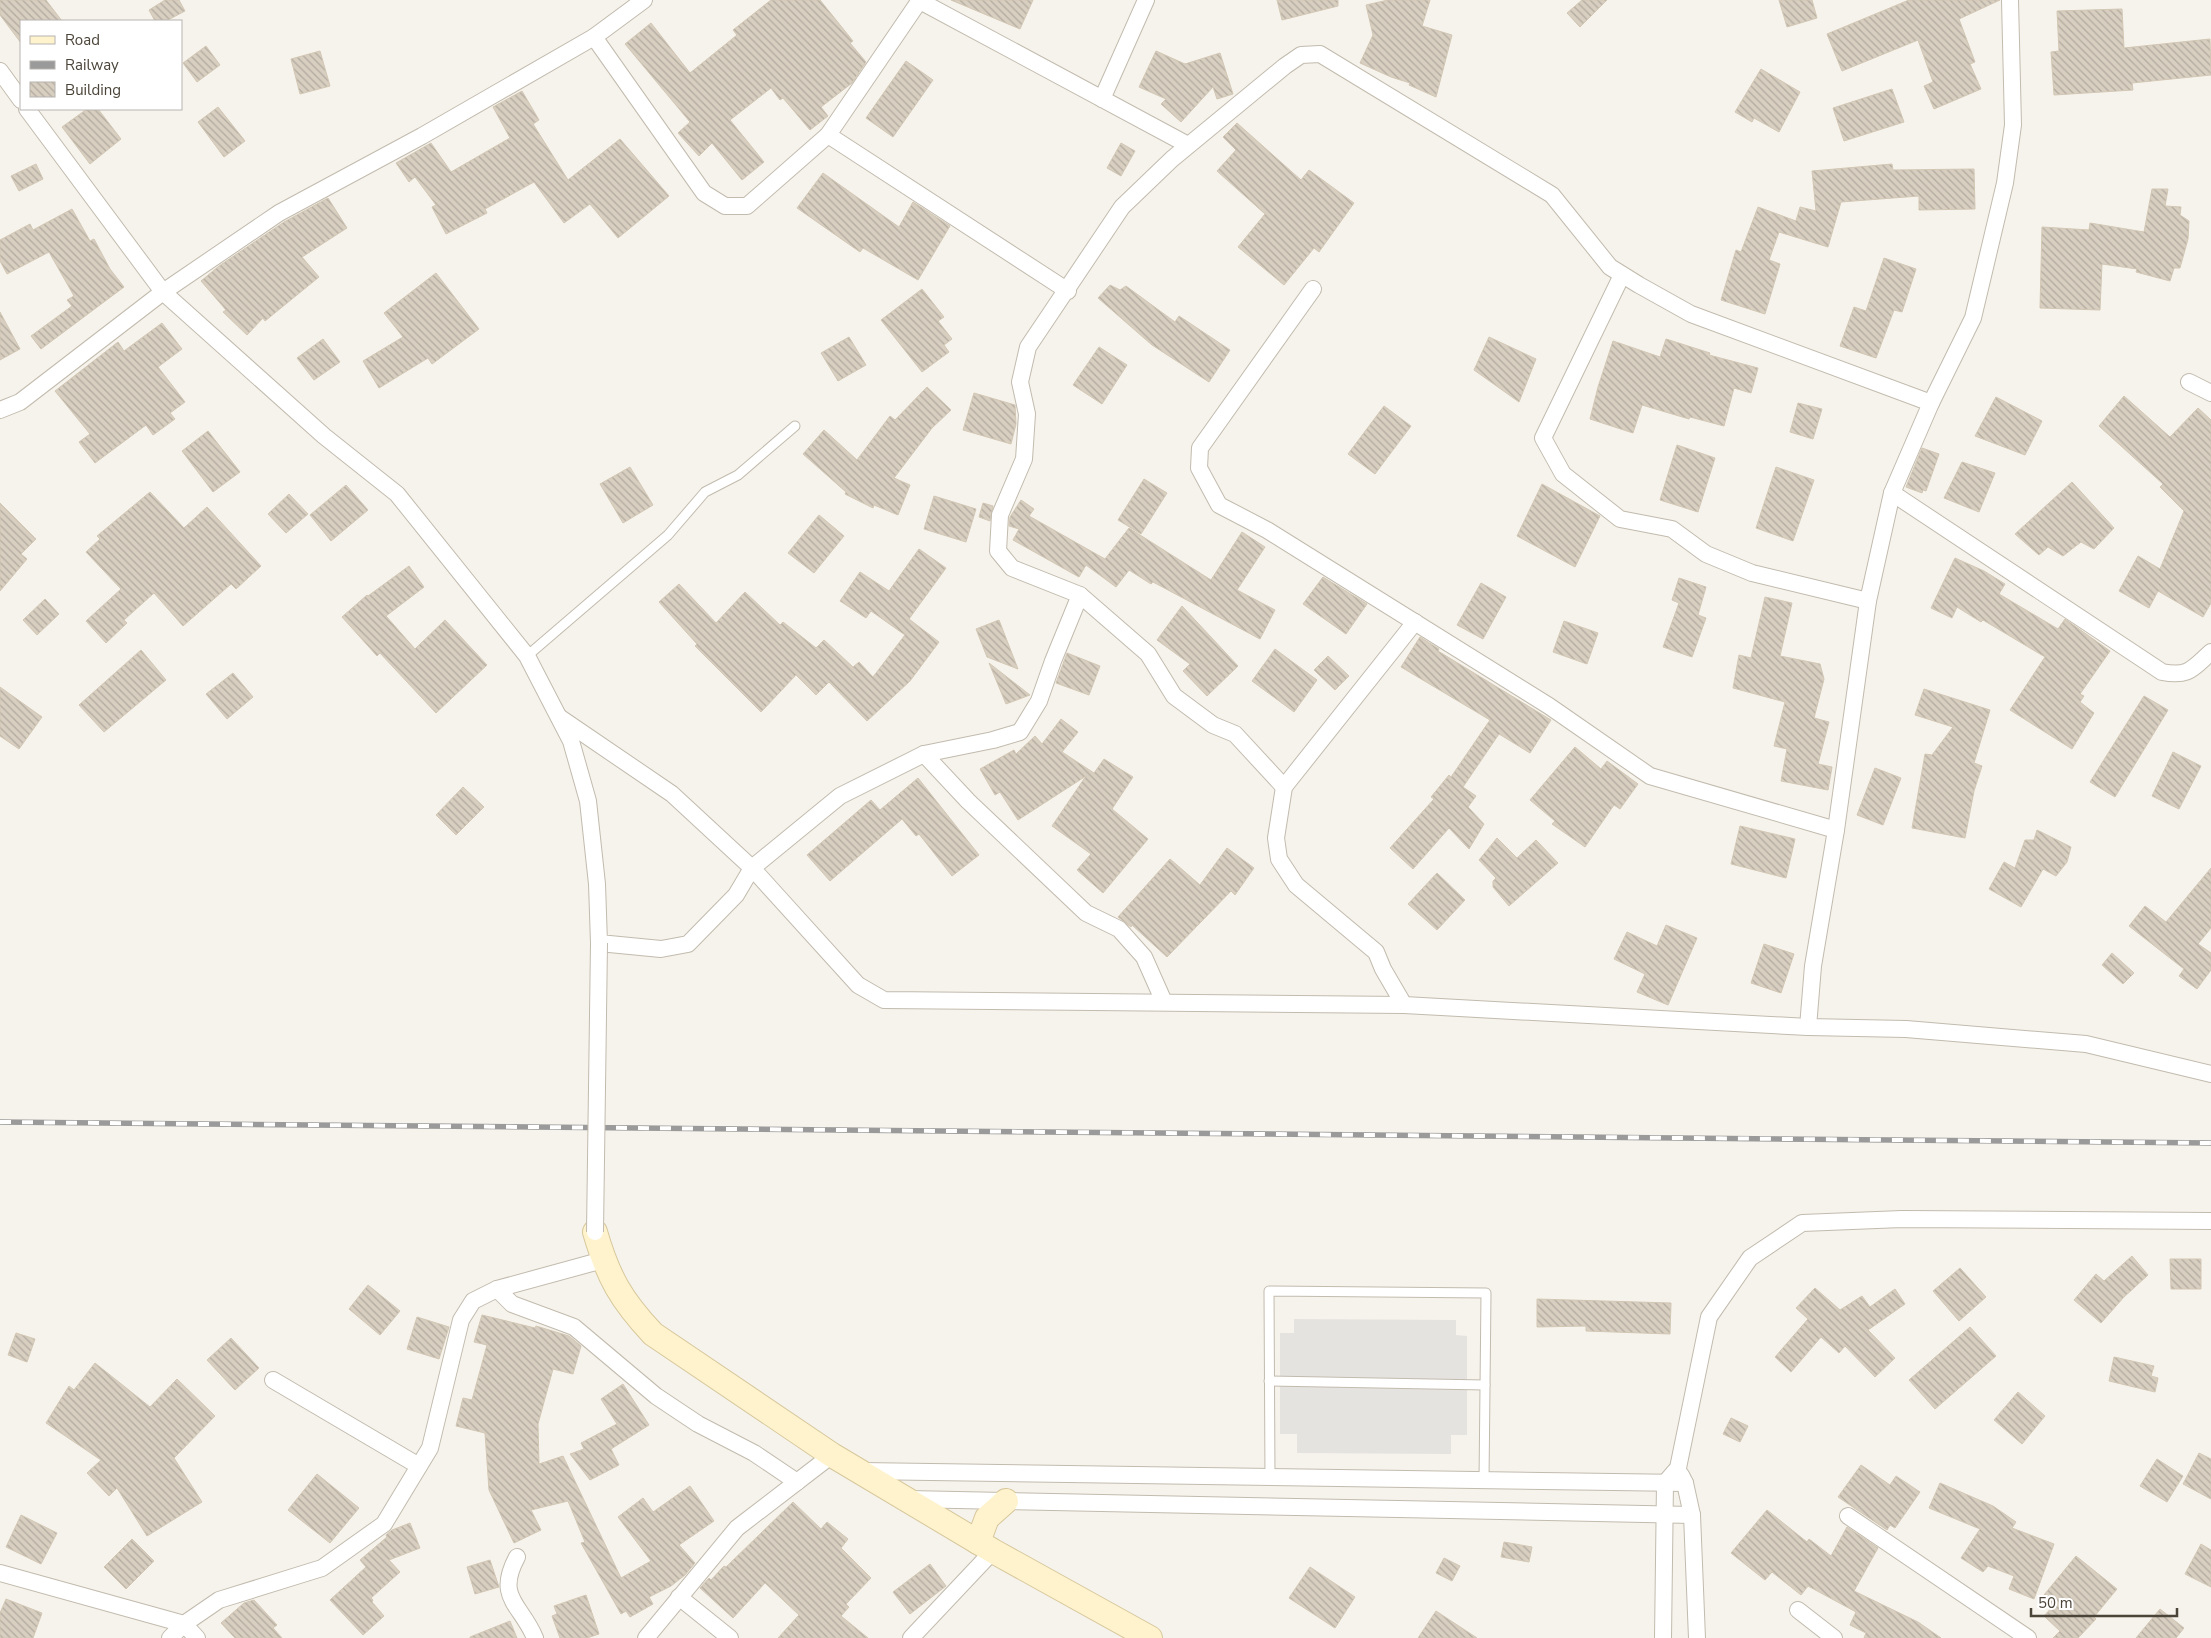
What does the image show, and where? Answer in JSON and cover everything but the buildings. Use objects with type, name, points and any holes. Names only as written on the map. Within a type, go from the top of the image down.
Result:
[{"type":"street","points":[[0,410],[20,402],[163,292],[279,213],[422,136],[594,37],[644,0]]},
{"type":"street","points":[[594,37],[704,193],[725,206],[747,206],[828,136],[920,0],[1188,145]]},
{"type":"street","points":[[1102,99],[1146,0]]},
{"type":"street","points":[[1808,1027],[1813,966],[1836,830],[1868,601],[1892,493],[1931,403],[1973,318],[2005,183],[2013,125],[2010,0]]},
{"type":"street","points":[[1284,787],[1235,734],[1213,725],[1174,696],[1148,654],[1080,595],[1012,568],[998,550],[1000,515],[1024,459],[1027,414],[1020,382],[1028,347],[1068,291],[1122,207],[1188,145],[1285,66],[1302,55],[1320,54],[1552,195],[1610,267],[1691,314],[1931,403]]},
{"type":"street","points":[[0,70],[20,99]]},
{"type":"street","points":[[28,110],[163,292],[324,436],[398,494],[527,656],[571,741],[588,801],[597,884],[599,943],[595,1232],[610,1277],[633,1312],[653,1334],[832,1455],[985,1546],[1148,1637]]},
{"type":"street","points":[[828,136],[1068,291]]},
{"type":"street","points":[[1622,275],[1543,438],[1563,474],[1620,518],[1672,529],[1706,554],[1752,573],[1868,601]]},
{"type":"street","points":[[1312,289],[1200,448],[1199,468],[1219,505],[1268,530],[1549,706],[1650,776],[1836,830]]},
{"type":"street","points":[[2189,382],[2211,393]]},
{"type":"street","points":[[1892,493],[2162,672],[2178,675],[2190,671],[2211,652]]},
{"type":"street","points":[[599,943],[660,949],[688,944],[736,895],[752,868],[840,796],[924,754],[992,740],[1020,732],[1039,701],[1052,660],[1080,595]]},
{"type":"street","points":[[1404,1005],[1383,969],[1376,952],[1296,885],[1279,859],[1276,838],[1284,787],[1415,622]]},
{"type":"street","points":[[558,717],[672,794],[752,868],[858,985],[884,1000],[1404,1005],[1808,1027],[1906,1029],[2086,1044],[2211,1074]]},
{"type":"street","points":[[924,754],[968,801],[1086,914],[1118,929],[1144,957],[1164,1002]]},
{"type":"street","points":[[1664,1638],[1665,1483],[1678,1468],[1708,1317],[1750,1258],[1802,1223],[1902,1220],[2211,1221]]},
{"type":"street","points":[[170,1638],[184,1624],[219,1600],[322,1568],[384,1524],[430,1448],[461,1320],[474,1301],[497,1289],[603,1260]]},
{"type":"street","points":[[497,1289],[512,1304],[574,1328],[656,1396],[698,1424],[754,1453],[797,1482]]},
{"type":"street","points":[[273,1380],[419,1466]]},
{"type":"street","points":[[646,1638],[737,1528],[832,1455]]},
{"type":"street","points":[[1678,1468],[1685,1483],[1692,1515],[1697,1638]]},
{"type":"street","points":[[859,1471],[1685,1483]]},
{"type":"street","points":[[1050,1474],[1050,1501]]},
{"type":"street","points":[[906,1499],[1692,1515]]},
{"type":"street","points":[[911,1638],[985,1546],[987,1518],[1006,1500]]},
{"type":"street","points":[[1848,1516],[2028,1638]]},
{"type":"street","points":[[516,1556],[507,1587],[512,1602],[535,1638]]},
{"type":"street","points":[[0,1573],[184,1624],[197,1638]]},
{"type":"street","points":[[679,1597],[730,1638]]},
{"type":"street","points":[[1798,1610],[1834,1638]]},
{"type":"lane","points":[[527,656],[668,535],[705,492],[738,475],[795,426]]},
{"type":"lane","points":[[1270,1478],[1269,1291],[1486,1293],[1484,1481]]},
{"type":"lane","points":[[1269,1380],[1485,1385]]},
{"type":"shaded area","points":[[1294,1319],[1456,1320],[1456,1335],[1467,1336],[1467,1435],[1451,1435],[1451,1454],[1297,1453],[1297,1434],[1280,1434],[1280,1333],[1294,1333]]},
{"type":"railway","points":[[0,1122],[2211,1143]]}]
